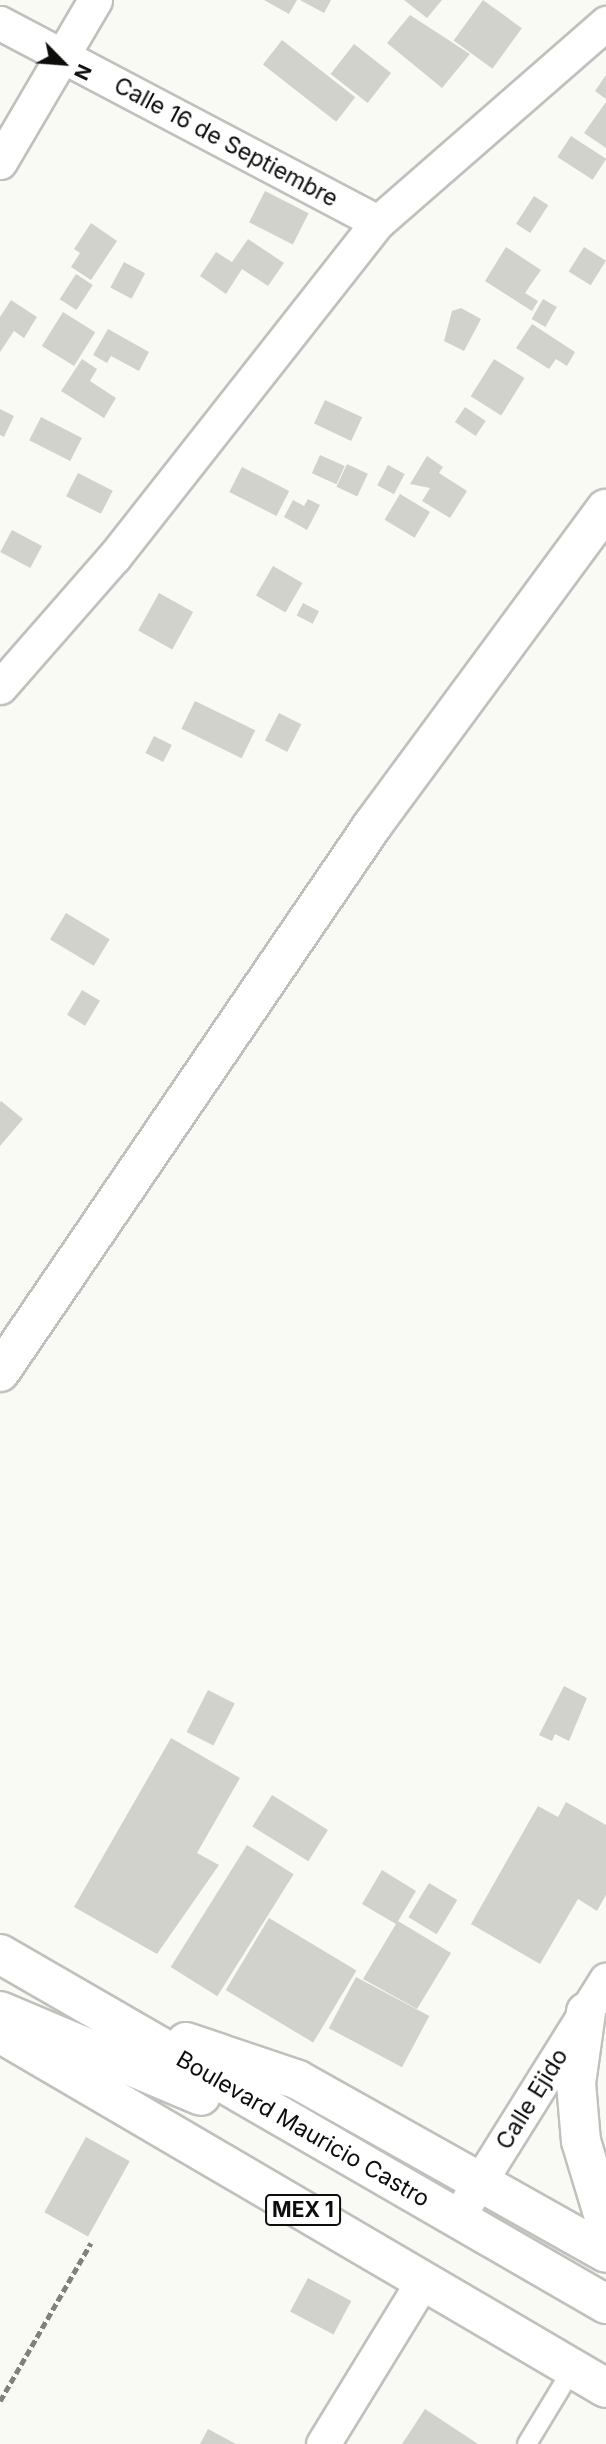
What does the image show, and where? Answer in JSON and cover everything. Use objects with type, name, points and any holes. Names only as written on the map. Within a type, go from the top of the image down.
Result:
[{"type":"main road","points":[[0,1371],[372,825],[606,509]]},
{"type":"main road","name":"Boulevard Mauricio Castro","points":[[0,1954],[606,2304]]},
{"type":"main road","points":[[0,2011],[189,2090],[606,2331]]},
{"type":"main road","points":[[586,2012],[576,2083],[581,2141],[606,2224]]},
{"type":"main road","points":[[102,2013],[298,2080],[481,2180],[606,2253]]},
{"type":"main road","name":"MEX 1","points":[[0,2033],[606,2388]]},
{"type":"street","points":[[0,162],[94,0]]},
{"type":"street","name":"Calle 16 de Septiembre","points":[[0,23],[378,222]]},
{"type":"street","points":[[0,687],[114,557],[378,222],[606,23]]},
{"type":"street","name":"Calle Ejido","points":[[457,2218],[606,1980]]},
{"type":"street","points":[[323,2444],[423,2281]]},
{"type":"lane","points":[[527,2444],[573,2368]]},
{"type":"path","points":[[0,2401],[91,2243]]},
{"type":"building","points":[[264,0],[297,0],[289,14]]},
{"type":"building","points":[[300,0],[331,0],[324,13]]},
{"type":"building","points":[[404,0],[442,0],[427,18]]},
{"type":"building","points":[[483,0],[522,28],[492,69],[454,40]]},
{"type":"building","points":[[410,15],[470,54],[442,88],[387,43]]},
{"type":"building","points":[[282,40],[355,97],[336,122],[263,64]]},
{"type":"building","points":[[354,44],[391,73],[368,103],[331,74]]},
{"type":"building","points":[[606,75],[606,99],[595,91]]},
{"type":"building","points":[[606,102],[606,148],[584,133]]},
{"type":"building","points":[[571,136],[606,159],[593,180],[557,157]]},
{"type":"building","points":[[265,191],[309,213],[293,244],[249,222]]},
{"type":"building","points":[[534,196],[548,205],[530,233],[516,224]]},
{"type":"building","points":[[91,223],[117,241],[91,280],[71,267],[80,253],[74,249]]},
{"type":"building","points":[[248,239],[284,263],[268,286],[242,269],[226,294],[200,276],[216,252],[232,262]]},
{"type":"building","points":[[506,247],[541,270],[525,293],[538,301],[532,311],[485,281]]},
{"type":"building","points":[[584,247],[606,261],[591,285],[569,272]]},
{"type":"building","points":[[124,262],[145,273],[132,299],[110,288]]},
{"type":"building","points":[[76,274],[93,285],[76,310],[60,299]]},
{"type":"building","points":[[543,299],[557,307],[545,327],[532,319]]},
{"type":"building","points":[[11,300],[37,317],[24,338],[14,331],[0,352],[0,317]]},
{"type":"building","points":[[461,308],[481,319],[464,351],[444,341],[452,311]]},
{"type":"building","points":[[63,312],[95,332],[74,366],[42,346]]},
{"type":"building","points":[[532,324],[575,352],[567,366],[556,359],[549,369],[516,348]]},
{"type":"building","points":[[108,329],[149,352],[139,371],[111,356],[107,363],[93,355]]},
{"type":"building","points":[[82,359],[97,369],[90,381],[116,398],[104,418],[61,391]]},
{"type":"building","points":[[494,359],[525,378],[501,415],[471,396]]},
{"type":"building","points":[[325,400],[362,417],[351,441],[314,424]]},
{"type":"building","points":[[465,407],[486,421],[476,436],[455,422]]},
{"type":"building","points":[[0,409],[14,416],[4,437],[0,435]]},
{"type":"building","points":[[41,417],[82,438],[70,461],[29,440]]},
{"type":"building","points":[[320,455],[345,466],[337,484],[312,473]]},
{"type":"building","points":[[427,456],[443,467],[439,473],[467,491],[450,518],[422,501],[430,488],[410,484]]},
{"type":"building","points":[[347,464],[368,474],[357,496],[336,487]]},
{"type":"building","points":[[388,465],[405,474],[394,494],[377,485]]},
{"type":"building","points":[[242,467],[289,491],[277,516],[229,492]]},
{"type":"building","points":[[78,473],[113,491],[101,514],[66,496]]},
{"type":"building","points":[[400,494],[430,512],[415,538],[385,520]]},
{"type":"building","points":[[308,499],[320,505],[307,530],[284,517],[293,500],[304,506]]},
{"type":"building","points":[[12,530],[42,546],[30,568],[0,552]]},
{"type":"building","points":[[273,566],[302,583],[285,612],[256,595]]},
{"type":"building","points":[[159,593],[193,612],[172,650],[138,631]]},
{"type":"building","points":[[303,603],[319,611],[313,624],[297,615]]},
{"type":"building","points":[[195,701],[255,730],[242,758],[181,729]]},
{"type":"building","points":[[279,713],[301,724],[287,752],[265,741]]},
{"type":"building","points":[[154,736],[172,745],[163,762],[145,753]]},
{"type":"building","points":[[66,913],[110,939],[94,966],[50,940]]},
{"type":"building","points":[[82,990],[100,1001],[85,1026],[67,1015]]},
{"type":"building","points":[[1,1101],[23,1119],[0,1146],[0,1103]]},
{"type":"building","points":[[564,1686],[587,1698],[569,1741],[555,1734],[552,1741],[539,1735]]},
{"type":"building","points":[[208,1690],[235,1704],[213,1745],[187,1732]]},
{"type":"building","points":[[171,1738],[240,1778],[197,1853],[219,1865],[157,1954],[74,1907]]},
{"type":"building","points":[[272,1795],[328,1830],[308,1861],[252,1826]]},
{"type":"building","points":[[566,1802],[606,1825],[606,1895],[597,1911],[578,1899],[540,1964],[471,1924],[538,1806],[558,1817]]},
{"type":"building","points":[[247,1845],[294,1874],[217,1996],[171,1967]]},
{"type":"building","points":[[382,1870],[416,1891],[398,1921],[451,1953],[417,2009],[363,1979],[396,1924],[362,1904]]},
{"type":"building","points":[[429,1883],[457,1900],[437,1934],[408,1917]]},
{"type":"building","points":[[269,1918],[356,1971],[313,2043],[226,1990]]},
{"type":"building","points":[[356,1977],[429,2016],[402,2067],[329,2028]]},
{"type":"building","points":[[86,2137],[130,2161],[88,2236],[44,2212]]},
{"type":"building","points":[[308,2278],[351,2301],[333,2335],[290,2312]]},
{"type":"building","points":[[425,2409],[478,2444],[402,2444]]},
{"type":"building","points":[[208,2429],[236,2444],[200,2444]]}]
